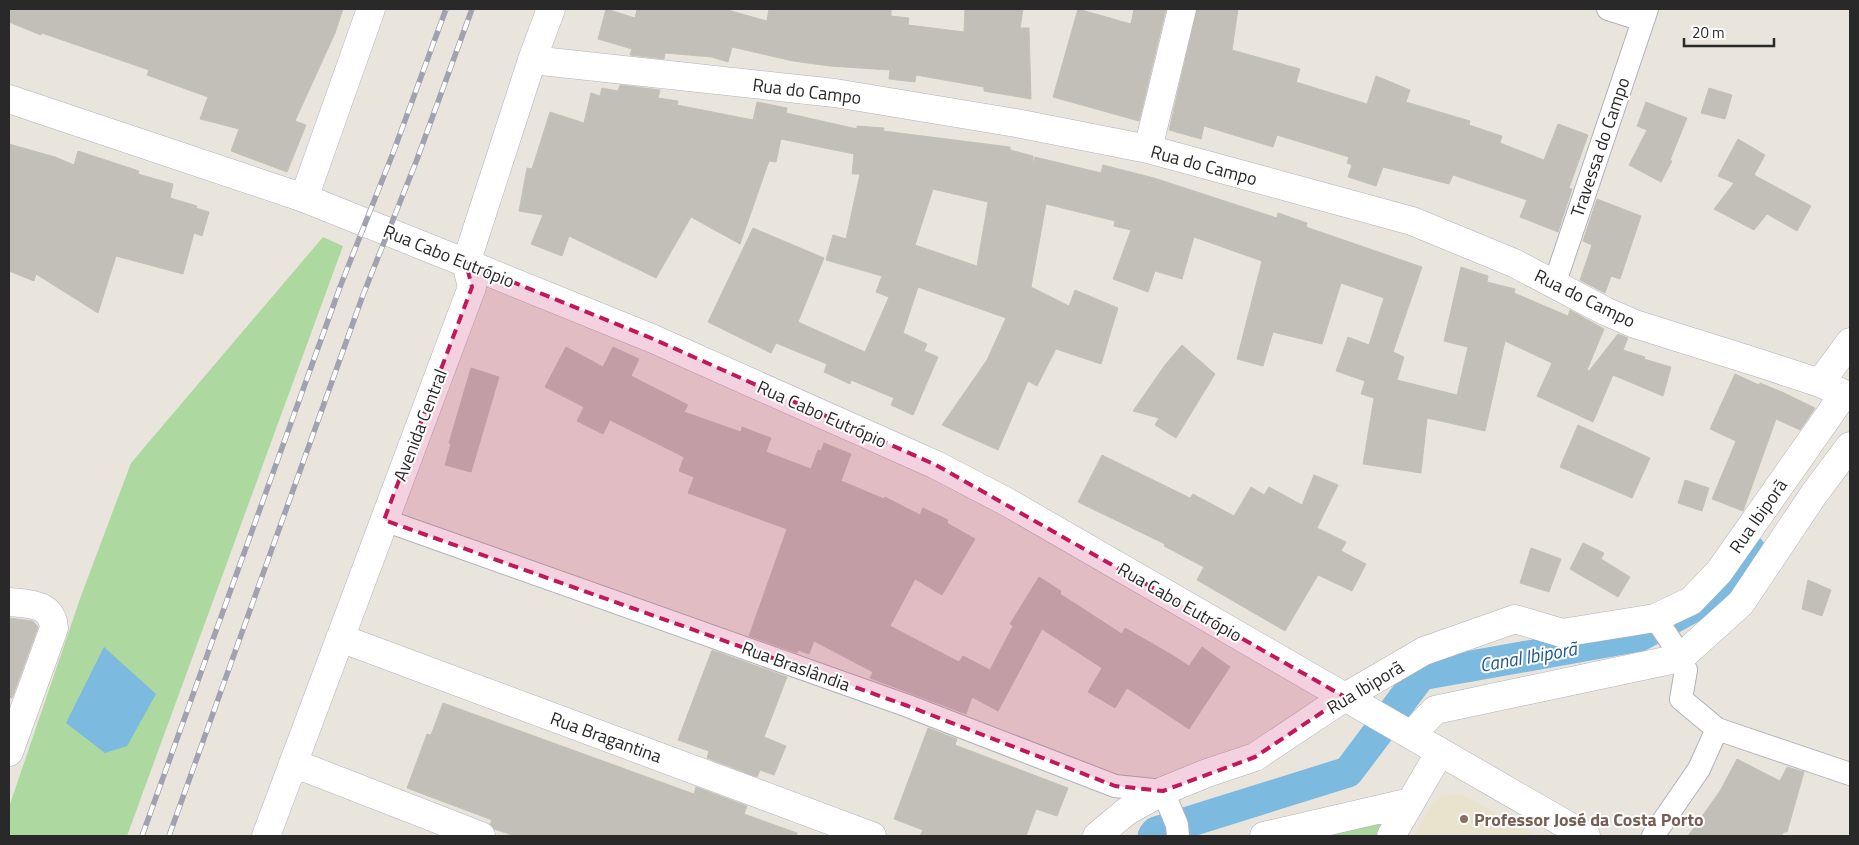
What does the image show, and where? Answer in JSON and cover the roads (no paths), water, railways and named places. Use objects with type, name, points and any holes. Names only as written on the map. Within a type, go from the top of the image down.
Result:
[{"type":"street","points":[[304,198],[371,9]]},
{"type":"street","points":[[466,263],[532,60],[551,9]]},
{"type":"street","points":[[1148,149],[1182,9]]},
{"type":"street","points":[[1608,9],[1645,14]]},
{"type":"street","name":"Travessa do Campo","points":[[1554,285],[1645,14]]},
{"type":"street","name":"Rua do Campo","points":[[532,60],[835,93],[1016,123],[1148,149],[1412,221],[1514,263],[1605,311],[1635,324],[1832,388]]},
{"type":"street","name":"Rua Cabo Eutrópio","points":[[9,99],[304,198],[651,338],[936,465],[1007,502],[1586,836]]},
{"type":"street","name":"Avenida Central","points":[[266,836],[472,287],[466,263]]},
{"type":"street","name":"Rua Ibiporã","points":[[1097,836],[1127,811],[1163,791],[1207,773],[1255,757],[1346,698],[1424,651],[1515,619],[1562,633],[1656,619],[1691,601],[1719,572],[1832,388],[1850,342]]},
{"type":"street","points":[[1411,735],[1435,710],[1677,652],[1741,603],[1814,494],[1850,446]]},
{"type":"street","name":"Rua Braslândia","points":[[384,520],[908,706],[1115,786],[1163,791]]},
{"type":"street","points":[[9,602],[34,605],[47,611],[53,619],[54,628],[9,752]]},
{"type":"street","points":[[1656,619],[1686,670],[1681,699],[1717,729],[1850,774]]},
{"type":"street","name":"Rua Bragantina","points":[[340,638],[872,836]]},
{"type":"street","points":[[1653,836],[1699,769],[1717,729]]},
{"type":"street","points":[[1391,836],[1440,752]]},
{"type":"street","points":[[293,763],[481,836]]},
{"type":"street","points":[[1163,791],[1178,825],[1178,836]]},
{"type":"street","points":[[1264,836],[1411,802]]},
{"type":"water","points":[[104,647],[156,694],[127,746],[105,753],[66,723]]},
{"type":"waterway","name":"Canal Ibiporã","points":[[1153,836],[1156,832],[1348,772],[1421,675],[1640,636],[1721,592],[1750,550]]},
{"type":"railway","points":[[142,836],[340,287],[393,153],[446,9]]},
{"type":"railway","points":[[169,836],[363,295],[416,162],[472,9]]},
{"type":"place","name":"Professor José da Costa Porto","points":[[1464,819]]}]
